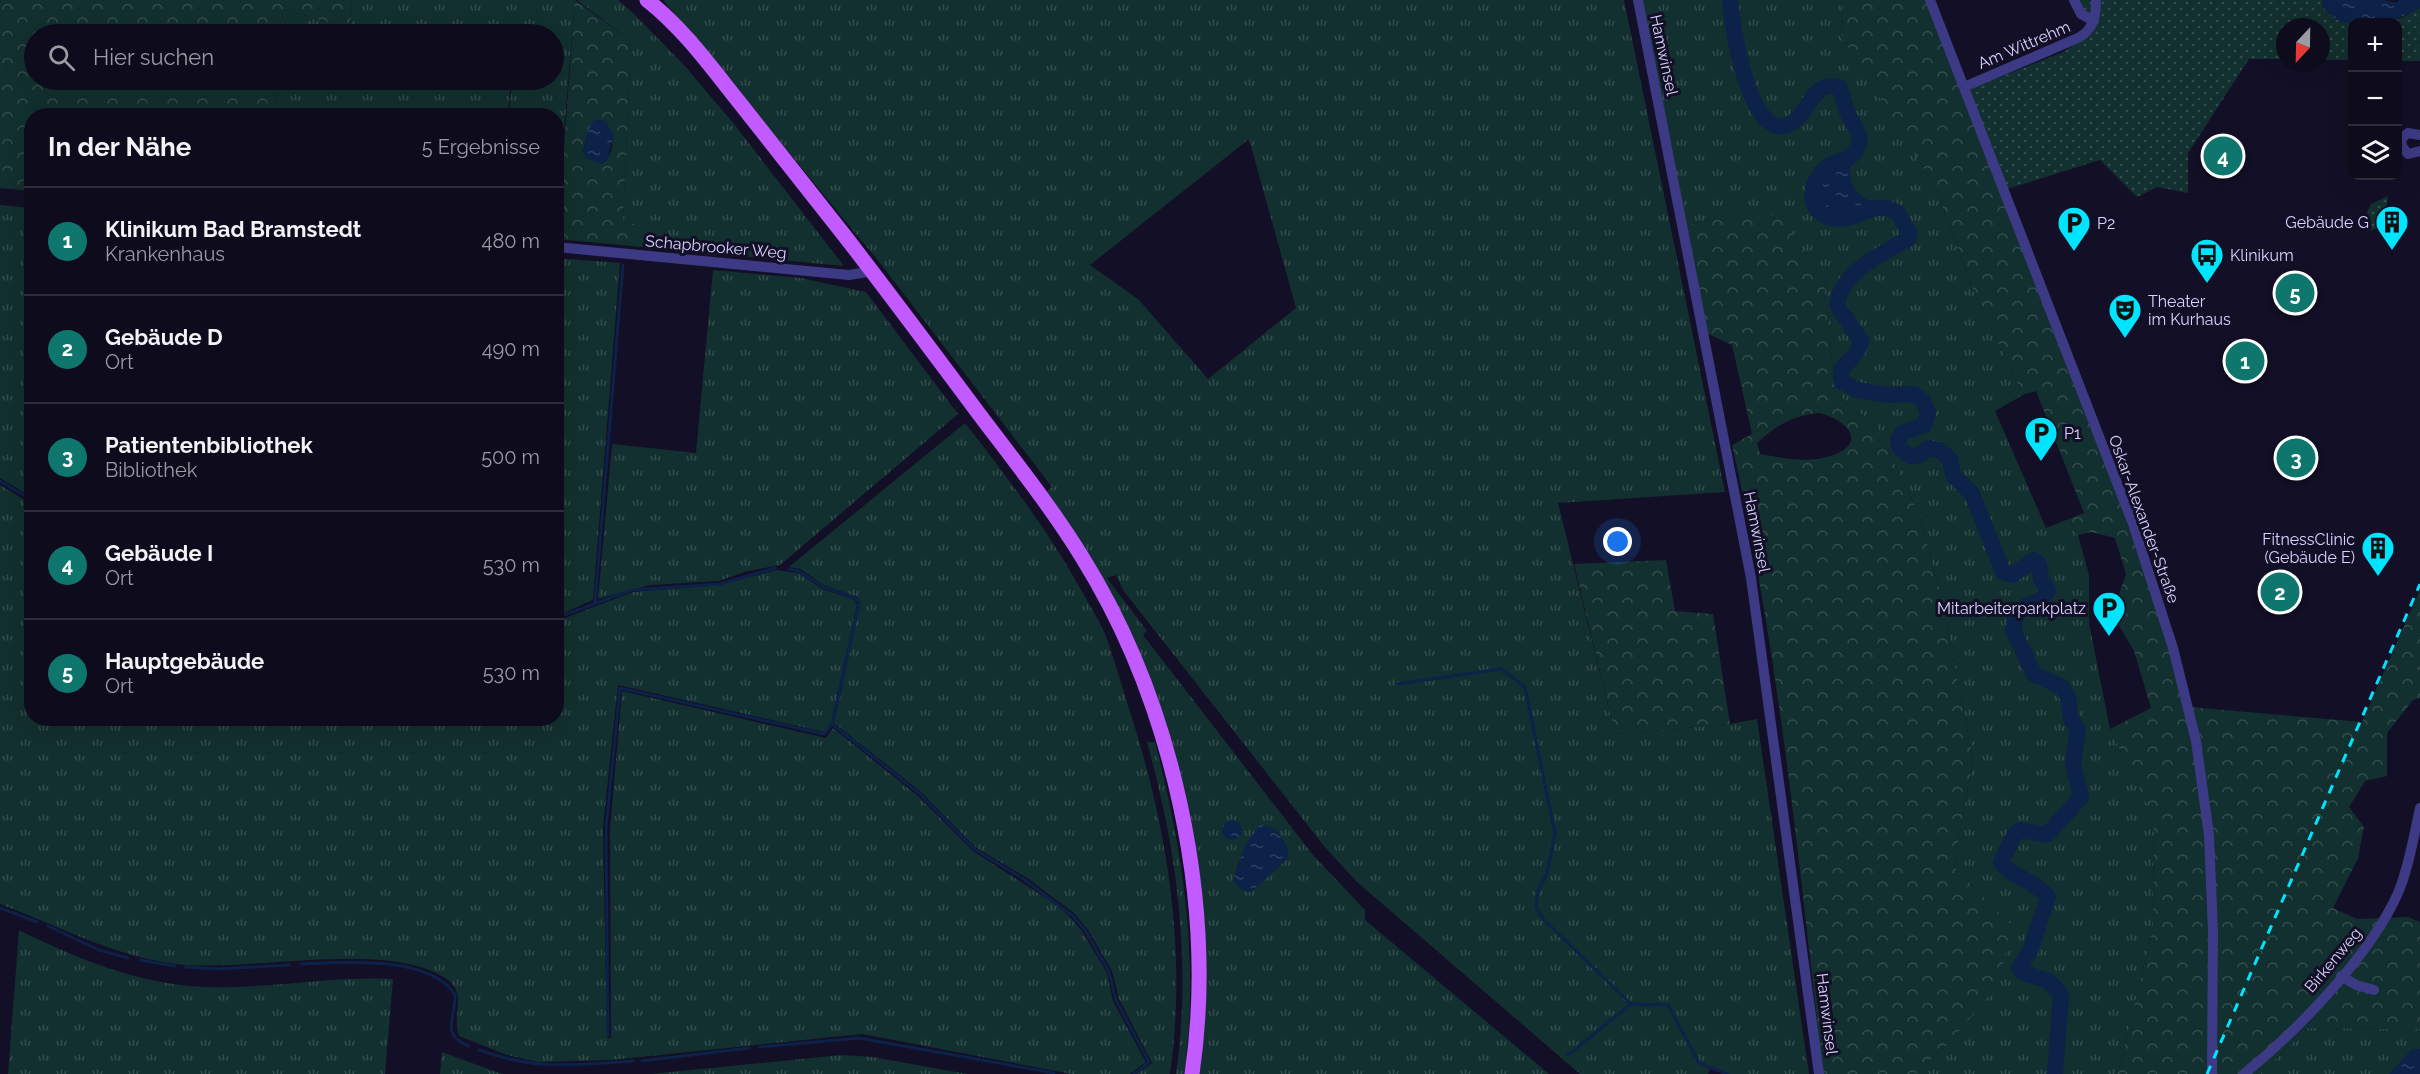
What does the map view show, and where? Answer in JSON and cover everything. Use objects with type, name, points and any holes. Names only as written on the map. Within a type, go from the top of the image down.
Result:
[{"type":"main road","points":[[647,0],[700,53],[873,271],[1049,507],[1083,559],[1119,626],[1141,676],[1171,769],[1182,815],[1194,893],[1197,994],[1192,1074]]},
{"type":"street","name":"Hamwinsel","points":[[1638,0],[1751,578],[1819,1074]]},
{"type":"street","name":"Oskar-Alexander-Straße","points":[[1930,0],[2133,524],[2174,648],[2196,741],[2209,835],[2213,932],[2212,1074]]},
{"type":"street","name":"Am Wittrehm","points":[[1964,87],[2090,31],[2094,21],[2081,14],[2074,0]]},
{"type":"street","points":[[2094,21],[2096,0]]},
{"type":"street","points":[[2420,135],[2408,133],[2401,141],[2402,149],[2408,154],[2420,152]]},
{"type":"street","name":"Schapbrooker Weg","points":[[564,248],[849,275],[873,271]]},
{"type":"street","name":"Birkenweg","points":[[2244,1074],[2284,1039],[2341,976],[2375,934],[2398,892],[2418,827],[2420,808]]},
{"type":"street","points":[[2341,976],[2355,985],[2374,990]]},
{"type":"green space","points":[[0,0],[352,0],[350,24],[333,24],[283,9],[282,24],[24,24],[24,90],[276,90],[275,108],[24,108],[24,190],[0,188]]},
{"type":"green space","points":[[352,0],[575,0],[564,132],[564,108],[510,108],[511,90],[564,90],[564,24],[350,24]]},
{"type":"green space","points":[[575,0],[631,41],[623,222],[666,228],[663,249],[564,240],[564,146]],"holes":[[[610,128],[613,138],[612,148],[602,164],[587,158],[583,152],[588,130]]]},
{"type":"green space","points":[[577,0],[618,0],[632,12],[683,64],[734,124],[844,266],[663,249],[665,228],[623,222],[631,41]]},
{"type":"green space","points":[[663,0],[1624,0],[1725,492],[1558,503],[1615,734],[1730,724],[1757,719],[1809,1074],[1724,1074],[1710,1069],[1708,1074],[1580,1074],[1357,882],[1324,846],[1123,590],[1116,575],[1107,578],[1147,631],[1143,635],[1313,855],[1365,910],[1365,920],[1549,1074],[1199,1074],[1204,942],[1196,849],[1182,786],[1162,715],[1046,492],[1052,487],[880,263]],"holes":[[[1249,139],[1296,308],[1208,379],[1139,300],[1090,265]],[[1276,829],[1288,849],[1287,859],[1251,892],[1234,881],[1239,860],[1247,848]]]},
{"type":"green space","points":[[1643,0],[1841,0],[1842,37],[1935,187],[1976,297],[2023,395],[1995,411],[2046,528],[2069,519],[2078,535],[2089,575],[2089,623],[2110,729],[2154,819],[2153,928],[2119,1069],[2114,1074],[1915,1074],[1947,1045],[2013,927],[1954,867],[1973,758],[1940,592],[1920,517],[1878,428],[1835,392],[1824,282],[1782,218],[1746,210],[1685,226]]},
{"type":"green space","points":[[1841,0],[1930,0],[2094,424],[2189,707],[2362,722],[2420,590],[2420,698],[2413,700],[2387,733],[2387,776],[2365,781],[2349,807],[2364,827],[2358,858],[2333,908],[2357,919],[2408,917],[2420,922],[2420,1029],[2308,1028],[2260,1074],[2114,1074],[2119,1069],[2153,928],[2154,819],[2110,729],[2151,708],[2134,651],[2112,613],[2126,574],[2115,538],[2091,532],[2078,535],[2069,519],[2084,513],[2036,391],[2023,395],[1976,297],[1935,187],[1842,37]]},
{"type":"green space","points":[[2076,0],[2323,0],[2322,6],[2334,18],[2348,23],[2348,60],[2330,60],[2330,18],[2276,18],[2276,59],[2249,59],[2188,153],[2188,193],[2157,187],[2137,197],[2100,160],[2004,190],[1968,90],[2063,52],[2093,33],[2094,21]]},
{"type":"green space","points":[[2420,8],[2420,61],[2402,61],[2401,18]]},
{"type":"green space","points":[[283,9],[333,24],[282,24]]},
{"type":"green space","points":[[276,90],[510,90],[509,108],[275,108]]},
{"type":"green space","points":[[2388,196],[2384,226],[2369,231],[2360,228],[2371,204]]},
{"type":"green space","points":[[0,205],[24,207],[24,493],[0,478]]},
{"type":"green space","points":[[1746,210],[1782,218],[1824,282],[1835,392],[1878,428],[1920,517],[1940,592],[1973,758],[1954,867],[2013,927],[1997,986],[1947,1045],[1915,1074],[1823,1074],[1775,679],[1763,601],[1732,445],[1752,434],[1732,345],[1706,333],[1685,226]],"holes":[[[1820,413],[1831,417],[1847,428],[1850,434],[1851,440],[1848,446],[1840,452],[1810,460],[1760,454],[1757,443],[1786,422]]]},
{"type":"green space","points":[[564,259],[620,263],[593,600],[564,613]]},
{"type":"green space","points":[[713,270],[801,278],[866,292],[958,414],[780,565],[744,572],[719,581],[650,585],[598,599],[612,444],[696,453]]},
{"type":"green space","points":[[965,423],[1055,546],[1100,623],[1116,666],[1152,791],[1170,884],[1175,931],[1176,978],[1175,1026],[1170,1074],[1137,1074],[1152,1063],[1119,999],[1112,971],[1088,930],[1075,914],[1027,878],[975,847],[921,792],[834,723],[860,604],[857,597],[824,585],[800,569],[789,567]]},
{"type":"green space","points":[[0,485],[24,500],[24,726],[564,726],[564,618],[633,592],[720,585],[776,570],[798,573],[823,589],[855,600],[857,605],[831,723],[824,732],[618,685],[603,827],[607,1038],[611,1038],[610,828],[622,691],[826,738],[833,728],[918,796],[973,851],[1057,905],[1071,918],[1082,931],[1107,973],[1113,1001],[1146,1062],[1130,1074],[1071,1074],[862,1034],[611,1060],[538,1062],[507,1055],[459,1036],[458,998],[452,984],[445,978],[419,967],[387,961],[352,959],[207,966],[176,964],[108,947],[0,904]]},
{"type":"green space","points":[[1666,560],[1675,611],[1713,614],[1730,724],[1615,734],[1574,564]]},
{"type":"green space","points":[[1147,742],[1155,742],[1165,783],[1181,865],[1186,906],[1190,990],[1184,1074],[1176,1074],[1181,1032],[1182,990],[1179,906],[1174,865],[1158,783]]},
{"type":"green space","points":[[19,930],[110,969],[182,985],[230,987],[346,979],[393,979],[385,1074],[8,1074]]},
{"type":"green space","points":[[2308,1028],[2420,1029],[2420,1074],[2260,1074]]},
{"type":"green space","points":[[442,1052],[499,1073],[503,1074],[440,1074]]},
{"type":"green space","points":[[841,1055],[873,1057],[967,1074],[651,1074]]},
{"type":"water","points":[[2323,0],[2384,0],[2396,3],[2399,0],[2420,0],[2420,8],[2401,17],[2348,18],[2348,23],[2333,18],[2322,6]]},
{"type":"water","points":[[600,119],[606,122],[614,135],[607,160],[602,164],[587,158],[583,152],[588,130],[594,120]]},
{"type":"water","points":[[1850,158],[1852,185],[1855,190],[1883,207],[1854,219],[1832,218],[1823,214],[1817,207],[1814,189],[1817,179],[1834,163]]},
{"type":"water","points":[[1232,820],[1239,823],[1242,830],[1239,837],[1232,840],[1225,837],[1222,830],[1225,823]]},
{"type":"water","points":[[1260,824],[1276,829],[1288,849],[1287,859],[1251,892],[1243,891],[1233,881],[1244,847]]},
{"type":"water","points":[[2412,1049],[2420,1049],[2420,1074],[2389,1074]]},
{"type":"waterway","points":[[1730,0],[1734,32],[1744,75],[1761,113],[1771,124],[1784,126],[1792,122],[1816,93],[1823,88],[1830,86],[1840,88],[1847,112],[1860,140],[1852,155],[1825,169],[1815,182],[1812,197],[1814,205],[1826,216],[1835,219],[1850,218],[1878,208],[1888,208],[1898,213],[1909,233],[1908,239],[1876,257],[1855,273],[1840,293],[1837,305],[1861,341],[1857,352],[1841,370],[1842,382],[1857,390],[1888,395],[1914,394],[1923,401],[1928,413],[1924,425],[1902,433],[1898,440],[1900,449],[1910,456],[1920,455],[1928,448],[1939,450],[1950,459],[1953,475],[1972,494],[2003,572],[2012,575],[2034,560],[2039,564],[2041,579],[2048,590],[2041,600],[2024,607],[2016,615],[2013,630],[2034,674],[2062,687],[2068,697],[2071,719],[2078,730],[2073,764],[2081,797],[2047,835],[2021,830],[2015,834],[2001,862],[2048,897],[2030,951],[2019,968],[2024,973],[2049,981],[2061,995],[2055,1074]]},
{"type":"waterway","points":[[595,603],[623,265]]},
{"type":"waterway","points":[[0,481],[24,495]]},
{"type":"waterway","points":[[564,615],[632,590],[720,584],[775,568]]},
{"type":"waterway","points":[[789,569],[798,571],[824,587],[857,599],[859,603],[832,724],[920,794],[974,849],[1025,880],[1073,916],[1085,930],[1109,972],[1116,1000],[1149,1062],[1134,1074]]},
{"type":"waterway","points":[[1397,684],[1501,669],[1525,687],[1555,834],[1547,874],[1538,890],[1536,908],[1544,920],[1631,1004]]},
{"type":"waterway","points":[[608,1036],[606,828],[620,688],[824,734],[832,724]]},
{"type":"waterway","points":[[0,908],[37,922]]},
{"type":"waterway","points":[[48,926],[99,950],[128,958]]},
{"type":"waterway","points":[[140,960],[175,966]]},
{"type":"waterway","points":[[301,964],[362,962],[406,967],[426,973],[443,982],[455,995],[452,1031],[454,1036],[469,1046]]},
{"type":"waterway","points":[[185,967],[217,969],[289,965]]},
{"type":"waterway","points":[[1568,1055],[1631,1004],[1668,1005],[1699,1063],[1727,1074]]},
{"type":"waterway","points":[[760,1047],[859,1038],[1054,1073]]},
{"type":"waterway","points":[[642,1061],[749,1048]]},
{"type":"waterway","points":[[479,1050],[500,1057],[538,1064],[573,1065],[633,1061]]},
{"type":"railway","points":[[2207,1074],[2420,584]]},
{"type":"place","name":"Gebäude I","points":[[2223,156]]},
{"type":"place","name":"Gebäude G","points":[[2392,251]]},
{"type":"place","name":"P2","points":[[2074,252]]},
{"type":"place","name":"Klinikum","points":[[2207,284]]},
{"type":"place","name":"Hauptgebäude","points":[[2295,293]]},
{"type":"place","name":"Theater im Kurhaus","points":[[2125,339]]},
{"type":"place","name":"Klinikum Bad Bramstedt","points":[[2245,361]]},
{"type":"place","name":"Patientenbibliothek","points":[[2296,458]]},
{"type":"place","name":"P1","points":[[2041,462]]},
{"type":"place","name":"FitnessClinic (Gebäude E)","points":[[2378,577]]},
{"type":"place","name":"Gebäude D","points":[[2280,592]]},
{"type":"place","name":"Mitarbeiterparkplatz","points":[[2109,637]]}]
